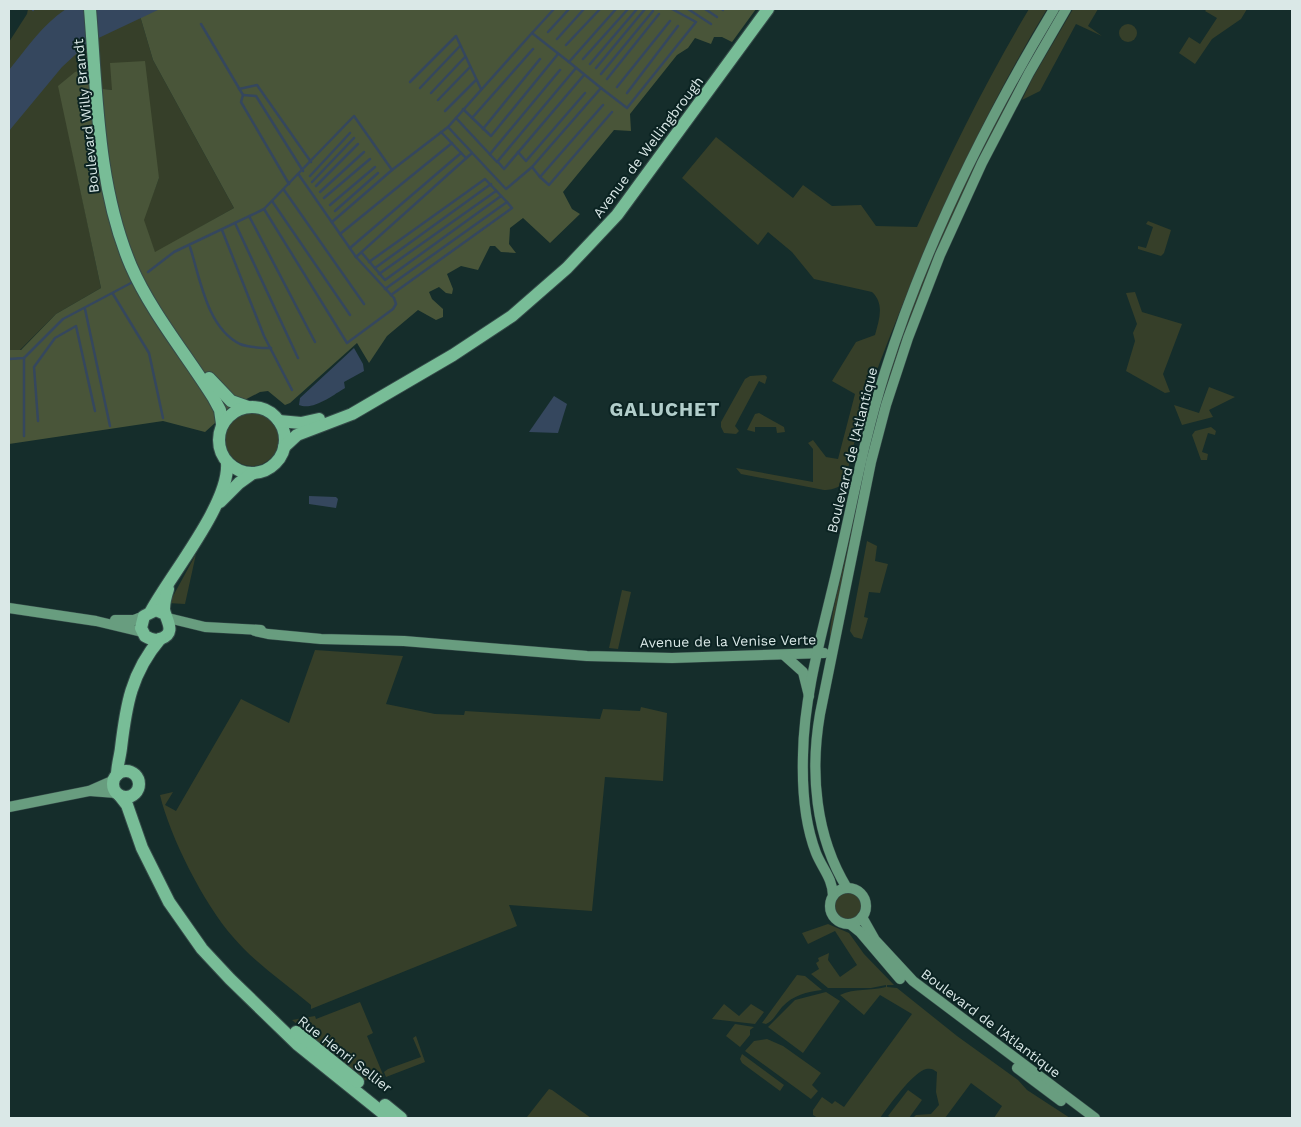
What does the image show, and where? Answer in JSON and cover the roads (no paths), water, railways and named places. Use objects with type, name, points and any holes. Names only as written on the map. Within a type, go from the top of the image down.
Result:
[{"type":"main road","name":"Boulevard Willy Brandt","points":[[90,9],[101,142],[108,190],[117,225],[131,266],[144,292],[217,404],[222,424]]},
{"type":"main road","name":"Avenue de Wellingbrough","points":[[284,447],[297,435],[352,414],[453,355],[512,316],[567,268],[617,215],[768,9]]},
{"type":"main road","name":"Boulevard de l'Atlantique","points":[[833,896],[831,881],[812,842],[804,804],[803,751],[809,697],[866,437],[903,320],[934,242],[973,159],[1054,9]]},
{"type":"main road","name":"Boulevard de l'Atlantique","points":[[847,888],[827,842],[815,778],[817,732],[875,447],[910,331],[940,255],[982,163],[1066,9]]},
{"type":"main road","name":"Avenue de Wellingbrough","points":[[279,421],[294,424],[311,422],[355,404],[475,336],[539,292]]},
{"type":"main road","name":"Boulevard Willy Brandt","points":[[184,351],[226,396],[248,407]]},
{"type":"main road","points":[[213,509],[228,492],[253,474],[264,471],[275,464],[284,447],[284,434],[279,421],[268,411],[248,407],[230,414],[222,424],[219,432],[219,446],[227,462],[239,471],[253,474]]},
{"type":"main road","points":[[121,745],[130,772],[138,780],[139,785],[135,793],[127,797],[117,786],[121,745],[125,710],[138,673],[144,634],[141,623],[170,582],[213,509],[227,476],[227,462]]},
{"type":"main road","points":[[138,673],[170,625],[165,597],[170,582]]},
{"type":"main road","points":[[9,608],[96,621],[144,634],[152,640],[164,636]]},
{"type":"main road","points":[[151,610],[167,616]]},
{"type":"main road","points":[[96,621],[134,620],[151,610]]},
{"type":"main road","name":"Avenue de la Venise Verte","points":[[167,616],[205,626],[255,631],[268,629],[322,632],[330,638],[532,650],[587,656],[594,654],[672,658],[832,653]]},
{"type":"main road","name":"Avenue de la Venise Verte","points":[[164,636],[178,629],[205,626]]},
{"type":"main road","points":[[784,655],[803,672],[809,697]]},
{"type":"main road","points":[[117,786],[122,772],[130,772]]},
{"type":"main road","points":[[9,807],[117,786]]},
{"type":"main road","name":"Rue Henri Sellier","points":[[117,786],[127,805],[135,834],[169,902],[191,935],[230,979],[303,1049],[389,1118]]},
{"type":"main road","name":"Rue Henri Sellier","points":[[135,793],[136,814],[147,856]]},
{"type":"main road","points":[[847,888],[858,890],[864,898],[866,910],[862,917],[850,924],[840,922],[832,915],[830,906],[836,892],[847,888]]},
{"type":"main road","name":"Boulevard de l'Atlantique","points":[[862,917],[875,940],[913,981],[1095,1118]]},
{"type":"main road","name":"Boulevard de l'Atlantique","points":[[850,924],[860,932],[890,968],[927,1002],[1085,1118]]},
{"type":"main road","name":"Rue Henri Sellier","points":[[269,1015],[298,1033],[401,1118]]},
{"type":"water","points":[[66,9],[160,9],[88,43],[62,67],[9,131],[9,70],[42,30]]},
{"type":"water","points":[[354,348],[363,364],[364,371],[344,382],[345,388],[323,401],[310,406],[299,405],[300,398]]},
{"type":"water","points":[[554,396],[567,404],[558,433],[529,432]]},
{"type":"water","points":[[309,496],[336,497],[338,499],[336,508],[309,504]]},
{"type":"waterway","points":[[554,9],[532,33],[569,62]]},
{"type":"waterway","points":[[548,32],[569,9]]},
{"type":"waterway","points":[[557,39],[584,9]]},
{"type":"waterway","points":[[566,45],[600,9]]},
{"type":"waterway","points":[[148,272],[174,252],[264,209],[354,116],[392,170],[448,127],[506,189],[532,167],[601,88],[569,62],[616,9]]},
{"type":"waterway","points":[[583,59],[628,9]]},
{"type":"waterway","points":[[590,64],[637,9]]},
{"type":"waterway","points":[[596,68],[645,9]]},
{"type":"waterway","points":[[601,88],[627,108],[696,22],[672,9]]},
{"type":"waterway","points":[[688,9],[711,24]]},
{"type":"waterway","points":[[705,9],[717,17]]},
{"type":"waterway","points":[[601,74],[653,11]]},
{"type":"waterway","points":[[607,79],[659,14]]},
{"type":"waterway","points":[[617,87],[670,21]]},
{"type":"waterway","points":[[201,24],[243,95],[241,102],[289,184]]},
{"type":"waterway","points":[[627,93],[678,26]]},
{"type":"waterway","points":[[448,127],[532,33]]},
{"type":"waterway","points":[[410,82],[456,36],[481,89]]},
{"type":"waterway","points":[[420,88],[460,46]]},
{"type":"waterway","points":[[472,118],[533,49]]},
{"type":"waterway","points":[[463,109],[491,136],[558,54]]},
{"type":"waterway","points":[[431,93],[465,57]]},
{"type":"waterway","points":[[483,129],[540,59]]},
{"type":"waterway","points":[[438,100],[470,67]]},
{"type":"waterway","points":[[456,118],[497,162],[576,68]]},
{"type":"waterway","points":[[490,154],[560,70]]},
{"type":"waterway","points":[[498,162],[504,169],[584,75]]},
{"type":"waterway","points":[[445,111],[476,80]]},
{"type":"waterway","points":[[239,89],[257,85],[311,162]]},
{"type":"waterway","points":[[518,152],[526,161],[585,93]]},
{"type":"waterway","points":[[243,95],[256,96],[303,171]]},
{"type":"waterway","points":[[532,167],[540,177],[603,105]]},
{"type":"waterway","points":[[540,177],[549,185],[612,112]]},
{"type":"waterway","points":[[441,132],[466,158]]},
{"type":"waterway","points":[[310,176],[350,133]]},
{"type":"waterway","points":[[312,182],[354,138]]},
{"type":"waterway","points":[[340,234],[452,143]]},
{"type":"waterway","points":[[316,186],[358,144]]},
{"type":"waterway","points":[[320,192],[364,152]]},
{"type":"waterway","points":[[350,248],[461,153]]},
{"type":"waterway","points":[[356,257],[472,153]]},
{"type":"waterway","points":[[324,198],[370,159]]},
{"type":"waterway","points":[[330,205],[375,167]]},
{"type":"waterway","points":[[332,222],[392,170]]},
{"type":"waterway","points":[[335,211],[378,173]]},
{"type":"waterway","points":[[264,209],[347,343],[393,309],[396,304],[394,298],[356,257],[299,175]]},
{"type":"waterway","points":[[369,262],[485,179],[507,202],[385,289]]},
{"type":"waterway","points":[[375,268],[491,184]]},
{"type":"waterway","points":[[284,190],[364,304]]},
{"type":"waterway","points":[[379,274],[496,191]]},
{"type":"waterway","points":[[362,253],[385,280],[501,196]]},
{"type":"waterway","points":[[272,201],[350,315]]},
{"type":"waterway","points":[[391,295],[512,208],[507,202]]},
{"type":"waterway","points":[[249,216],[315,342]]},
{"type":"waterway","points":[[235,223],[298,358]]},
{"type":"waterway","points":[[222,230],[264,336],[292,390]]},
{"type":"waterway","points":[[190,247],[206,301],[220,326],[229,337],[240,344],[271,348]]},
{"type":"waterway","points":[[9,359],[24,358],[63,319],[131,283]]},
{"type":"waterway","points":[[113,294],[149,353],[163,418]]},
{"type":"waterway","points":[[85,309],[110,426]]},
{"type":"waterway","points":[[38,421],[34,367],[55,338],[76,326],[95,411]]},
{"type":"waterway","points":[[24,358],[24,436]]},
{"type":"district","name":"GALUCHET","points":[[665,409]]}]
